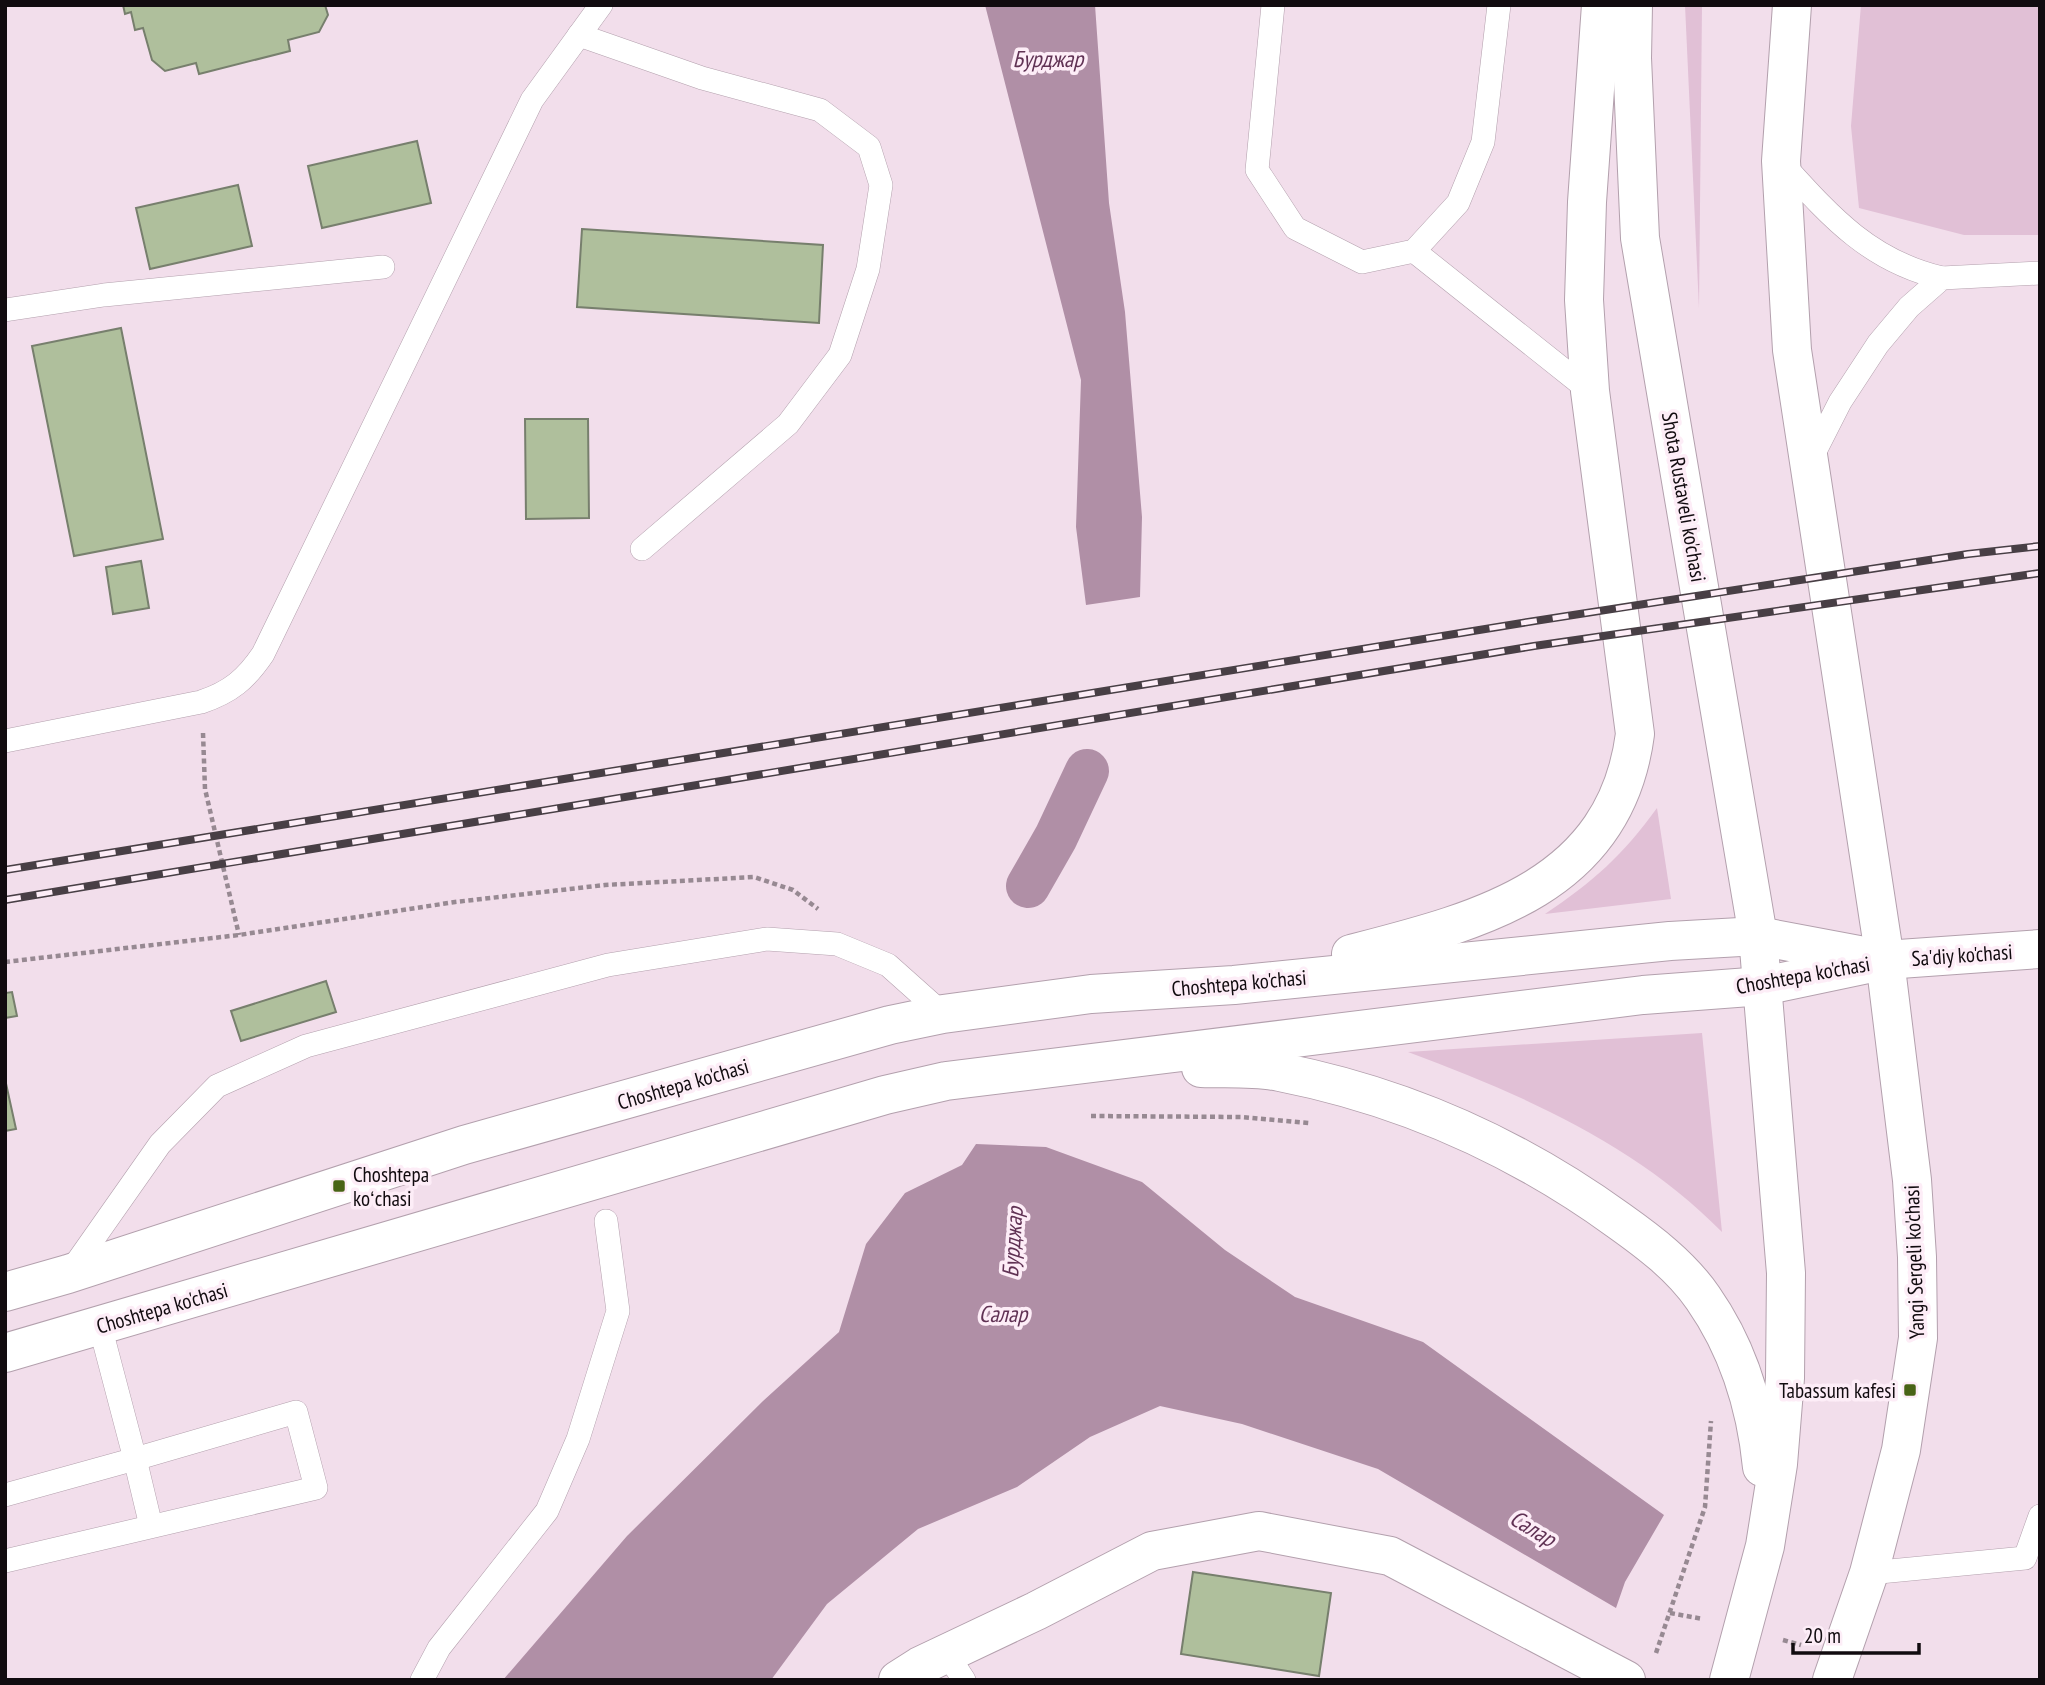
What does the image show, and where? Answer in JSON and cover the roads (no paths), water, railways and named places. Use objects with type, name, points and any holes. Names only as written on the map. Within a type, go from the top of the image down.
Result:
[{"type":"main road","points":[[1234,985],[1451,928],[1492,913],[1533,891],[1565,869],[1586,849],[1602,827],[1623,789],[1631,764],[1635,734],[1590,391],[1584,272],[1601,5]]},
{"type":"main road","name":"Shota Rustaveli ko'chasi","points":[[1633,5],[1633,97],[1640,238],[1758,936],[1763,986]]},
{"type":"main road","points":[[1791,5],[1781,161],[1792,350],[1885,960]]},
{"type":"main road","name":"Choshtepa ko'chasi","points":[[5,1292],[464,1145],[890,1025],[943,1014],[1091,994],[1234,985],[1670,941],[1758,936],[1885,960]]},
{"type":"main road","name":"Sa'diy ko'chasi","points":[[1885,960],[2040,949]]},
{"type":"main road","name":"Choshtepa ko'chasi","points":[[5,1353],[859,1102],[946,1081],[1643,995],[1763,986],[1885,960]]},
{"type":"main road","name":"Yangi Sergeli ko'chasi","points":[[1837,1667],[1869,1573],[1901,1450],[1918,1338],[1912,1180],[1885,960]]},
{"type":"main road","points":[[1729,1680],[1765,1546],[1777,1464],[1786,1326],[1785,1260],[1763,986]]},
{"type":"main road","points":[[1090,1063],[1278,1071],[1377,1097],[1476,1136],[1576,1189],[1675,1265],[1704,1300],[1720,1325],[1741,1374],[1754,1415],[1764,1487],[1765,1546]]},
{"type":"main road","points":[[898,1680],[956,1667],[1152,1551],[1259,1531],[1390,1556],[1639,1672]]},
{"type":"lane","points":[[5,741],[201,702],[224,694],[248,677],[263,654],[532,100],[601,5]]},
{"type":"lane","points":[[1273,5],[1257,170],[1295,228],[1362,262],[1414,251],[1458,203],[1482,142],[1499,5]]},
{"type":"lane","points":[[579,35],[702,78],[820,110],[870,147],[881,185],[869,269],[840,355],[788,425],[642,549]]},
{"type":"lane","points":[[1781,161],[1827,213],[1856,238],[1885,258],[1913,271],[1942,278],[2040,273]]},
{"type":"lane","points":[[1414,251],[1590,391]]},
{"type":"lane","points":[[5,310],[104,295],[383,267]]},
{"type":"lane","points":[[1810,461],[1840,401],[1878,344],[1909,307],[1942,278]]},
{"type":"lane","points":[[68,1274],[160,1144],[217,1086],[306,1046],[608,965],[767,939],[837,944],[888,965],[943,1014]]},
{"type":"lane","points":[[422,1680],[439,1648],[547,1511],[578,1440],[618,1311],[606,1221]]},
{"type":"lane","points":[[100,1326],[151,1526]]},
{"type":"lane","points":[[5,1495],[296,1412],[316,1488],[5,1561]]},
{"type":"lane","points":[[1869,1573],[2025,1558],[2040,1516]]},
{"type":"water","name":"Бурджар","points":[[985,5],[1095,5],[1109,203],[1125,312],[1142,517],[1140,597],[1086,605],[1076,527],[1081,380]]},
{"type":"water","name":"Салар","points":[[976,1144],[1046,1147],[1142,1182],[1225,1250],[1295,1297],[1423,1342],[1664,1515],[1625,1582],[1616,1608],[1378,1469],[1242,1424],[1160,1406],[1090,1437],[1017,1487],[918,1529],[827,1604],[771,1680],[503,1680],[627,1536],[763,1401],[839,1332],[866,1244],[905,1193],[962,1165]]},
{"type":"waterway","name":"Бурджар","points":[[1028,886],[1056,837],[1087,771]]},
{"type":"railway","points":[[5,870],[1528,622],[1968,554],[2040,546]]},
{"type":"railway","points":[[5,900],[1534,646],[2040,573]]},
{"type":"place","name":"Choshtepa koʻchasi","points":[[339,1186]]},
{"type":"place","name":"Tabassum kafesi","points":[[1910,1390]]}]
